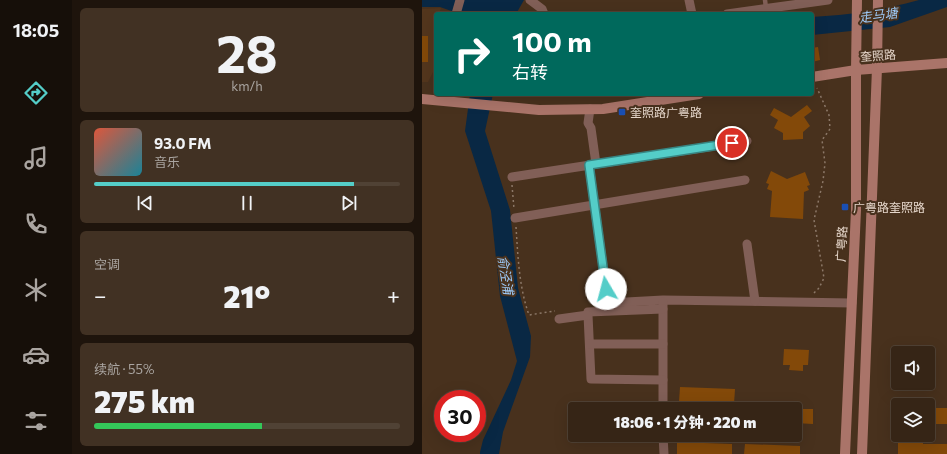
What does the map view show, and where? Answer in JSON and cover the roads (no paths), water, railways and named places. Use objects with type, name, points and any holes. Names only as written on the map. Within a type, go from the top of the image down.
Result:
[{"type":"main road","points":[[862,454],[877,68],[878,0]]},
{"type":"main road","name":"广粤路","points":[[845,454],[856,210],[856,70],[858,2]]},
{"type":"main road","name":"奎照路","points":[[814,77],[856,70],[947,63]]},
{"type":"main road","points":[[422,99],[445,98],[468,104],[539,110],[590,109],[684,96]]},
{"type":"street","points":[[457,12],[460,0]]},
{"type":"street","points":[[530,0],[542,9],[543,12]]},
{"type":"street","points":[[689,0],[692,12]]},
{"type":"street","points":[[735,12],[766,4],[828,0]]},
{"type":"street","points":[[590,109],[588,123],[591,128],[594,206],[608,303],[663,304],[755,301],[852,303]]},
{"type":"street","points":[[512,177],[747,141]]},
{"type":"street","points":[[515,218],[746,180]]},
{"type":"street","points":[[748,244],[755,301]]},
{"type":"street","points":[[559,319],[588,315],[588,312],[663,304]]},
{"type":"street","points":[[663,304],[663,402]]},
{"type":"street","points":[[588,315],[591,379],[663,380]]},
{"type":"street","points":[[590,344],[663,344]]},
{"type":"street","points":[[663,442],[664,454]]},
{"type":"water","points":[[422,0],[524,0],[517,12],[454,12],[440,7],[422,7]]},
{"type":"water","name":"走马塘","points":[[919,0],[947,0],[947,7],[890,27],[814,35],[814,17],[866,12]]},
{"type":"water","name":"俞泾浦","points":[[470,96],[493,96],[485,131],[510,210],[518,288],[531,336],[530,357],[503,432],[499,454],[480,454],[482,442],[486,442],[486,434],[511,380],[517,361],[500,296],[491,211],[465,131]]},
{"type":"place","name":"奎照路广粤路","points":[[622,112]]},
{"type":"place","name":"广粤路奎照路","points":[[845,207]]}]
